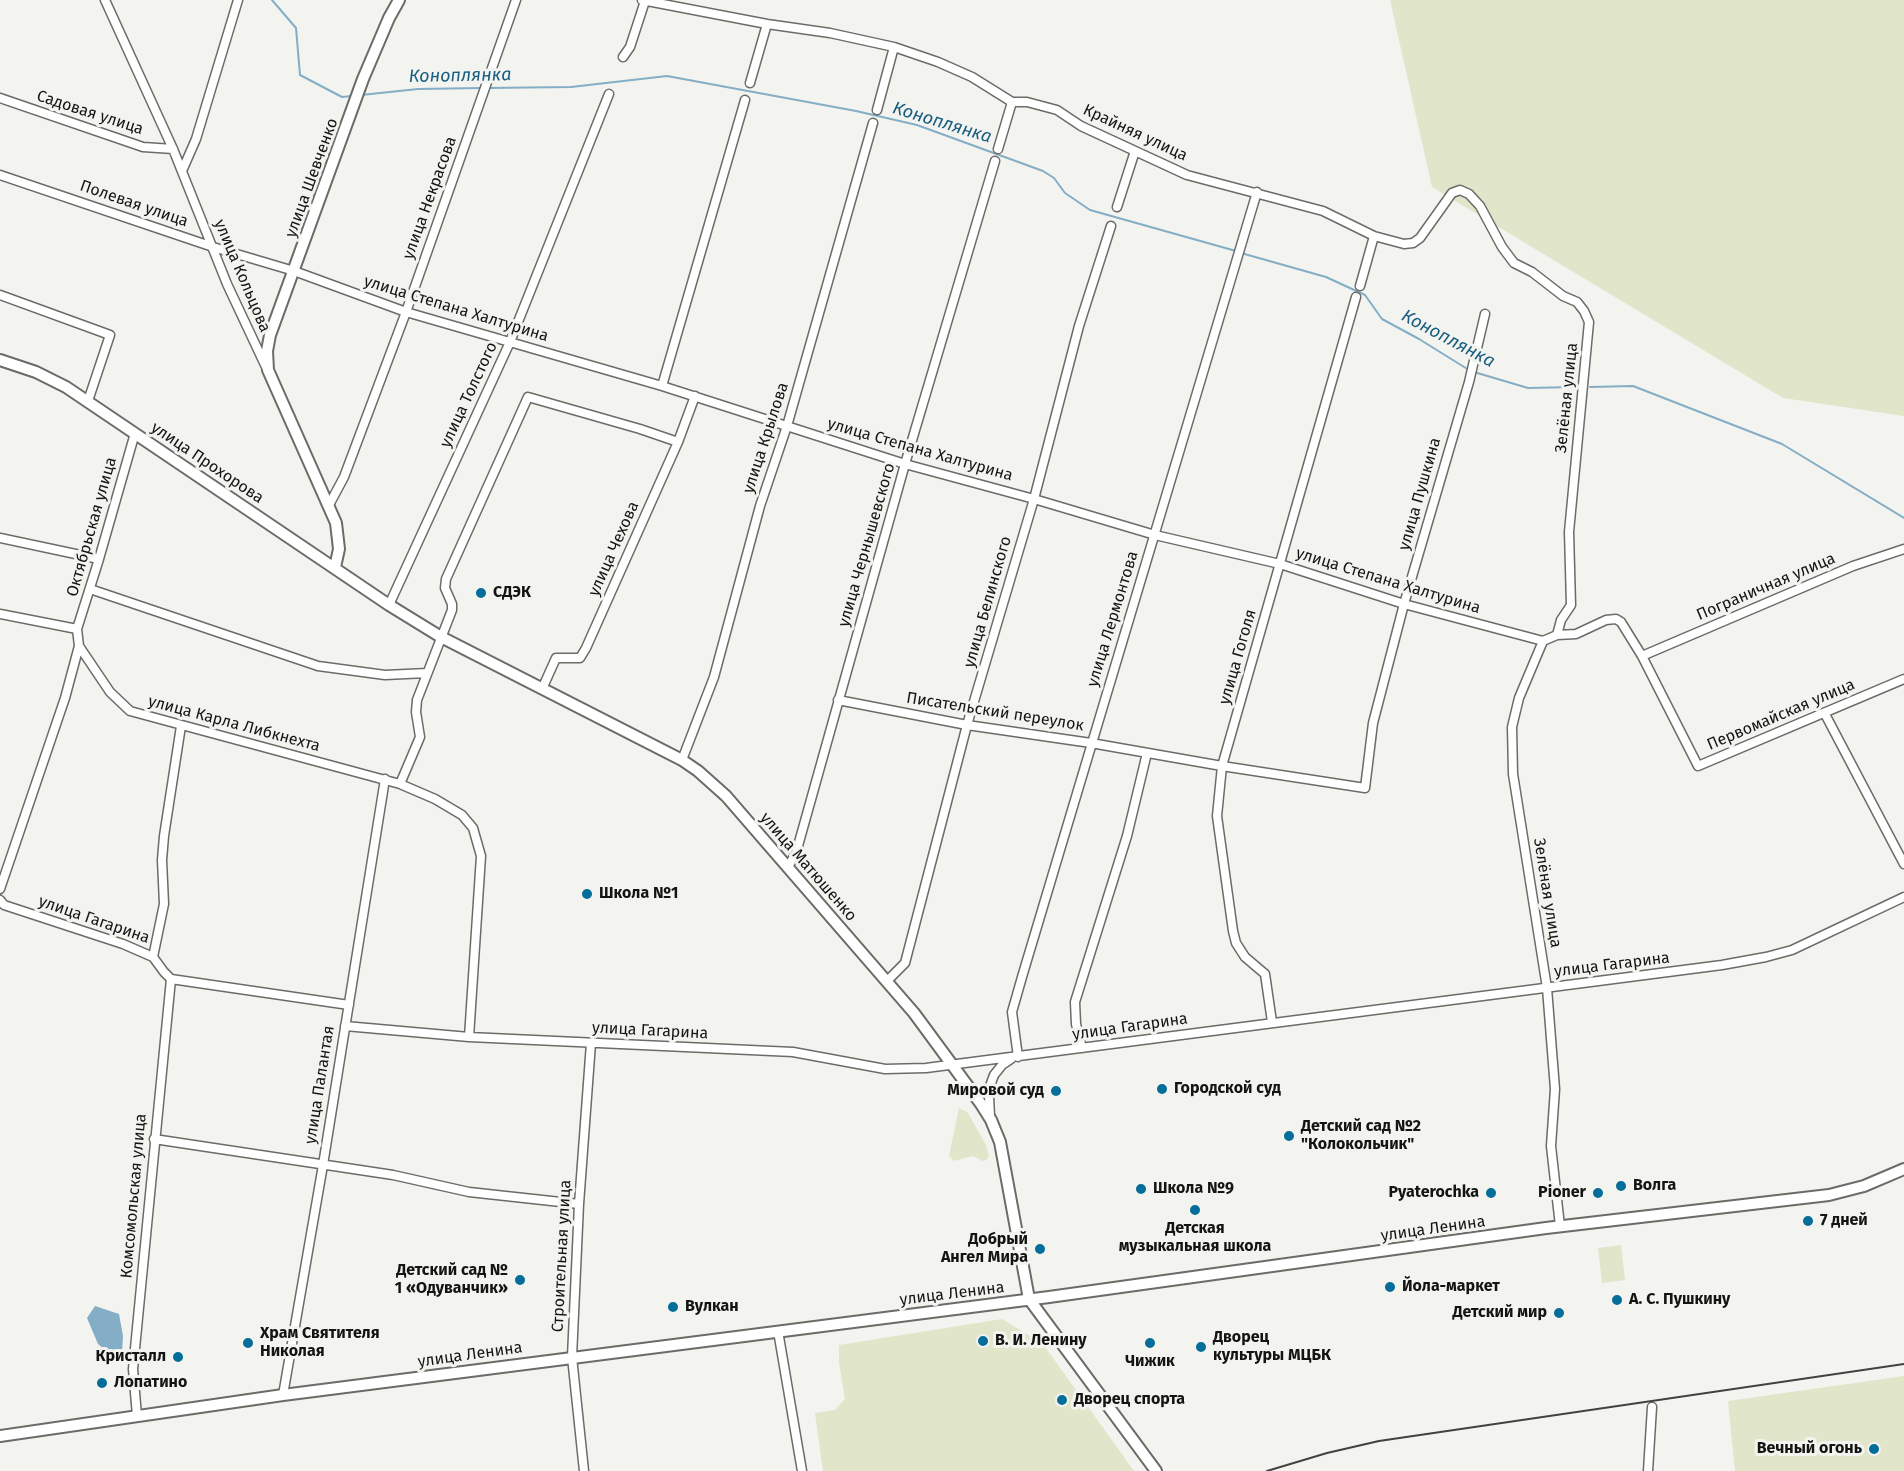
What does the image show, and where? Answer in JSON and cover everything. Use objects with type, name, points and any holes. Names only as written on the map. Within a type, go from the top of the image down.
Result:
[{"type":"main road","name":"улица Шевченко","points":[[268,370],[267,351],[270,335],[363,79],[399,0]]},
{"type":"main road","name":"улица Прохорова","points":[[0,360],[36,372],[66,387],[389,605]]},
{"type":"main road","name":"улица Кольцова","points":[[268,370],[329,505],[339,537],[335,567]]},
{"type":"main road","name":"улица Матюшенко","points":[[389,605],[441,637],[682,760],[726,796],[927,1029],[991,1120],[1004,1159],[1029,1299]]},
{"type":"main road","name":"улица Ленина","points":[[0,1436],[283,1395],[1029,1299],[1560,1226],[1829,1195],[1856,1189],[1904,1169]]},
{"type":"main road","points":[[1029,1299],[1156,1471]]},
{"type":"street","name":"улица Кольцова","points":[[105,0],[173,149],[241,316],[268,370]]},
{"type":"street","points":[[182,171],[196,139],[238,0]]},
{"type":"street","name":"улица Некрасова","points":[[329,505],[344,477],[406,312],[516,0]]},
{"type":"street","points":[[623,57],[630,47],[644,0]]},
{"type":"street","name":"Крайняя улица","points":[[644,0],[767,24],[830,33],[894,47],[972,77],[1012,102],[1045,105],[1057,110],[1081,126],[1187,175],[1257,192],[1330,214],[1374,236],[1404,244],[1413,243],[1425,231],[1443,202],[1452,193],[1460,190],[1469,194],[1480,206],[1502,247],[1514,263],[1532,272],[1551,288]]},
{"type":"street","points":[[750,83],[767,24]]},
{"type":"street","points":[[877,110],[894,47]]},
{"type":"street","name":"улица Толстого","points":[[389,605],[510,342],[609,94]]},
{"type":"street","name":"Садовая улица","points":[[0,98],[143,147],[173,149]]},
{"type":"street","points":[[662,386],[745,100]]},
{"type":"street","points":[[998,149],[1012,102]]},
{"type":"street","name":"улица Крылова","points":[[682,760],[714,677],[760,506],[787,426],[873,123]]},
{"type":"street","points":[[1117,207],[1135,151]]},
{"type":"street","name":"улица Чернышевского","points":[[788,867],[796,853],[838,700],[995,161]]},
{"type":"street","name":"Полевая улица","points":[[0,175],[213,247],[294,271]]},
{"type":"street","name":"улица Лермонтова","points":[[1015,1058],[1012,1012],[1257,192]]},
{"type":"street","name":"улица Белинского","points":[[887,981],[905,963],[967,725],[1034,499],[1079,326],[1111,226]]},
{"type":"street","points":[[1360,286],[1374,236]]},
{"type":"street","name":"улица Степана Халтурина","points":[[294,271],[406,312],[695,396],[906,464],[1155,535],[1280,564],[1404,604],[1543,641]]},
{"type":"street","name":"Зелёная улица","points":[[1551,288],[1577,302],[1584,310],[1589,322],[1569,532],[1572,605],[1561,620],[1557,635]]},
{"type":"street","points":[[0,295],[110,336],[87,401]]},
{"type":"street","name":"улица Гоголя","points":[[1272,1022],[1265,974],[1245,957],[1236,943],[1233,931],[1217,816],[1222,766],[1356,297]]},
{"type":"street","name":"улица Пушкина","points":[[1365,788],[1373,723],[1404,604],[1469,382],[1485,314]]},
{"type":"street","name":"улица Чехова","points":[[542,689],[556,658],[580,658],[586,648],[678,442],[695,396]]},
{"type":"street","points":[[469,1037],[482,856],[480,846],[473,828],[462,815],[435,799],[400,784],[420,737],[416,712],[417,700],[452,610],[452,604],[445,588],[446,579],[528,397],[678,442]]},
{"type":"street","name":"Октябрьская улица","points":[[77,629],[135,433]]},
{"type":"street","points":[[0,538],[99,559]]},
{"type":"street","name":"Пограничная улица","points":[[1642,656],[1853,566],[1904,549]]},
{"type":"street","points":[[90,589],[318,666],[385,675],[427,673]]},
{"type":"street","points":[[0,614],[77,629]]},
{"type":"street","name":"Первомайская улица","points":[[1543,641],[1557,635],[1576,634],[1606,620],[1616,619],[1622,622],[1642,656],[1698,766],[1904,679]]},
{"type":"street","name":"улица Карла Либкнехта","points":[[77,629],[80,646],[104,684],[122,706],[130,711],[400,784]]},
{"type":"street","name":"Зелёная улица","points":[[1543,641],[1519,698],[1512,727],[1513,774],[1547,988],[1555,1089],[1551,1146],[1560,1226]]},
{"type":"street","points":[[0,889],[65,698],[80,646]]},
{"type":"street","name":"Писательский переулок","points":[[838,700],[967,725],[1365,788]]},
{"type":"street","points":[[1825,714],[1904,864]]},
{"type":"street","points":[[153,957],[164,904],[162,861],[164,836],[181,726]]},
{"type":"street","points":[[1082,1048],[1075,1002],[1127,836],[1147,753]]},
{"type":"street","name":"улица Палантая","points":[[283,1395],[323,1165],[385,779]]},
{"type":"street","name":"улица Гагарина","points":[[345,1026],[469,1037],[793,1052],[866,1066],[903,1070],[1015,1058],[1272,1022],[1722,965],[1792,950],[1904,897]]},
{"type":"street","name":"улица Гагарина","points":[[0,900],[4,904],[123,944],[153,957],[171,979]]},
{"type":"street","points":[[171,979],[349,1005]]},
{"type":"street","name":"Комсомольская улица","points":[[137,1416],[133,1369],[171,979]]},
{"type":"street","name":"Строительная улица","points":[[584,1471],[572,1357],[579,1204],[591,1043]]},
{"type":"street","points":[[991,1120],[989,1097],[994,1075],[1002,1065],[1015,1058]]},
{"type":"street","points":[[154,1139],[393,1175],[469,1192],[579,1204]]},
{"type":"street","points":[[778,1331],[802,1471]]},
{"type":"street","points":[[1648,1471],[1652,1407]]},
{"type":"green space","points":[[1390,0],[1904,0],[1904,416],[1783,398],[1432,187]]},
{"type":"green space","points":[[959,1108],[968,1113],[986,1145],[989,1157],[986,1160],[983,1161],[973,1156],[954,1161],[949,1156]]},
{"type":"green space","points":[[1621,1245],[1625,1280],[1602,1283],[1598,1248]]},
{"type":"green space","points":[[1002,1319],[1043,1344],[1134,1471],[823,1471],[815,1413],[835,1410],[845,1399],[839,1363],[839,1345]]},
{"type":"green space","points":[[1904,1376],[1904,1471],[1735,1471],[1728,1401]]},
{"type":"water","points":[[95,1306],[119,1314],[123,1336],[122,1353],[105,1350],[98,1344],[87,1318]]},
{"type":"waterway","name":"Коноплянка","points":[[272,0],[296,28],[300,75],[342,97],[352,96]]},
{"type":"waterway","name":"Коноплянка","points":[[486,88],[571,87],[667,76],[856,111],[917,125],[1043,171],[1054,178],[1065,193],[1090,210],[1236,251]]},
{"type":"waterway","name":"Коноплянка","points":[[361,95],[418,89],[481,88]]},
{"type":"waterway","name":"Коноплянка","points":[[1241,253],[1326,277],[1365,295],[1382,319],[1469,370]]},
{"type":"waterway","name":"Коноплянка","points":[[1474,372],[1528,388],[1575,387]]},
{"type":"waterway","name":"Коноплянка","points":[[1590,387],[1633,386],[1782,444],[1904,518]]},
{"type":"railway","points":[[1267,1471],[1327,1453],[1379,1441],[1904,1364]]},
{"type":"place","name":"СДЭК","points":[[481,593]]},
{"type":"place","name":"Школа №1","points":[[587,894]]},
{"type":"place","name":"Городской суд","points":[[1162,1089]]},
{"type":"place","name":"Мировой суд","points":[[1056,1091]]},
{"type":"place","name":"Детский сад №2 \"Колокольчик\"","points":[[1289,1136]]},
{"type":"place","name":"Волга","points":[[1621,1186]]},
{"type":"place","name":"Школа №9","points":[[1141,1189]]},
{"type":"place","name":"Pyaterochka","points":[[1491,1193]]},
{"type":"place","name":"Pioner","points":[[1598,1193]]},
{"type":"place","name":"Детская музыкальная школа","points":[[1195,1210]]},
{"type":"place","name":"7 дней","points":[[1808,1221]]},
{"type":"place","name":"Добрый Ангел Мира","points":[[1040,1249]]},
{"type":"place","name":"Детский сад № 1 «Одуванчик»","points":[[520,1280]]},
{"type":"place","name":"Йола-маркет","points":[[1390,1287]]},
{"type":"place","name":"А. С. Пушкину","points":[[1617,1300]]},
{"type":"place","name":"Вулкан","points":[[673,1307]]},
{"type":"place","name":"Детский мир","points":[[1559,1313]]},
{"type":"place","name":"В. И. Ленину","points":[[983,1341]]},
{"type":"place","name":"Храм Святителя Николая","points":[[248,1343]]},
{"type":"place","name":"Чижик","points":[[1150,1343]]},
{"type":"place","name":"Дворец культуры МЦБК","points":[[1201,1347]]},
{"type":"place","name":"Кристалл","points":[[178,1357]]},
{"type":"place","name":"Лопатино","points":[[102,1383]]},
{"type":"place","name":"Дворец спорта","points":[[1062,1400]]},
{"type":"place","name":"Вечный огонь","points":[[1874,1449]]}]
